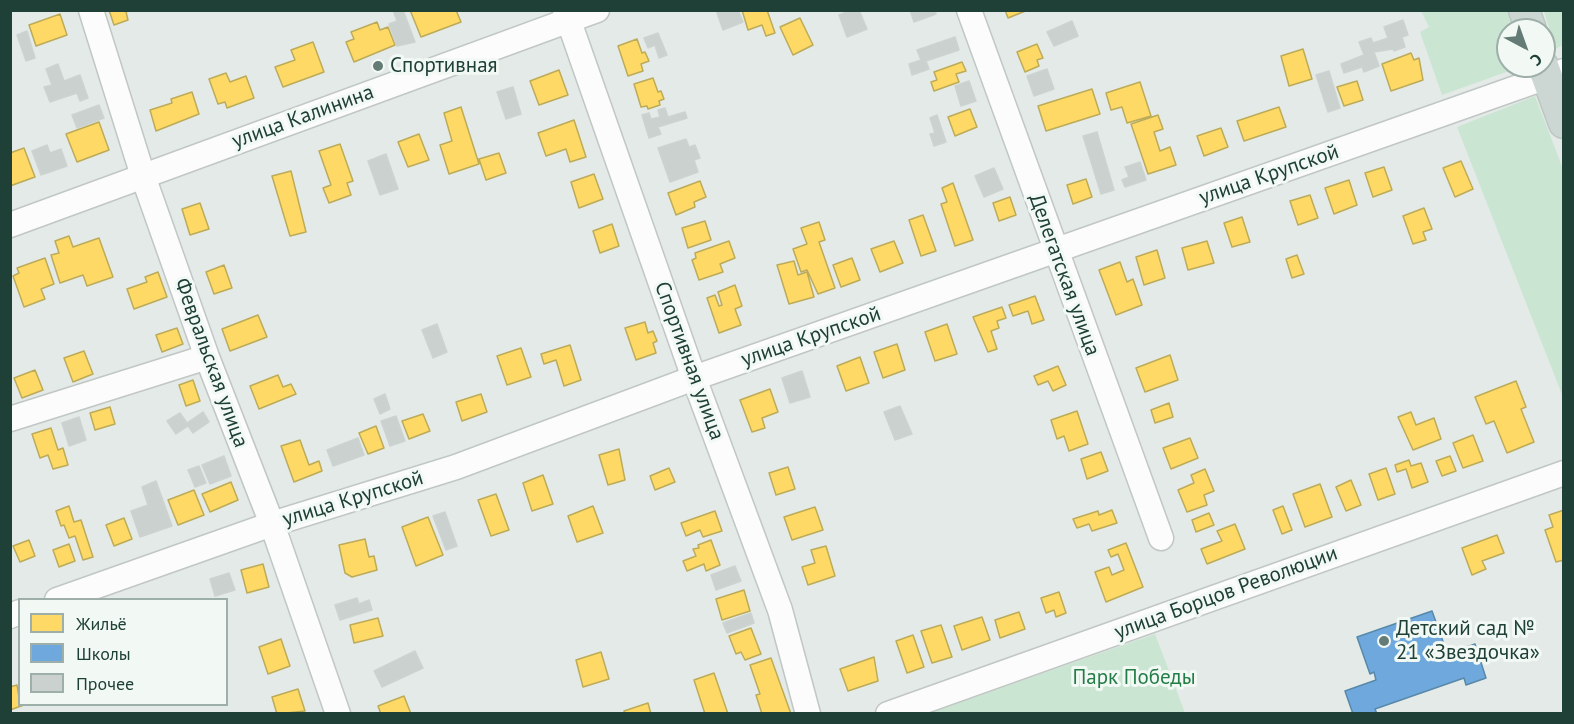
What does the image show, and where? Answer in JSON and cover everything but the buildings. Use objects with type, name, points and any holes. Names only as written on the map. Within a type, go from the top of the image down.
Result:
[{"type":"main road","points":[[1553,78],[1563,123]]},
{"type":"street","name":"Февральская улица","points":[[91,10],[143,176],[207,357],[272,524],[338,714]]},
{"type":"street","name":"улица Калинина","points":[[10,225],[567,15],[597,10]]},
{"type":"street","name":"Делегатская улица","points":[[969,10],[1161,538]]},
{"type":"street","name":"Спортивная улица","points":[[567,15],[694,378],[780,610],[808,714]]},
{"type":"street","name":"улица Крупской","points":[[63,598],[272,524],[456,467],[694,378],[1055,251],[1532,78]]},
{"type":"street","points":[[10,419],[207,357]]},
{"type":"street","name":"улица Борцов Революции","points":[[888,714],[1563,473]]},
{"type":"green space","points":[[1421,11],[1507,11],[1509,18],[1496,18],[1496,76],[1442,95],[1420,32],[1429,27]]},
{"type":"green space","points":[[1544,11],[1563,11],[1563,45],[1556,48],[1556,18],[1546,18]]},
{"type":"green space","points":[[1535,96],[1563,169],[1563,397],[1457,127]]},
{"type":"green space","name":"Парк Победы","points":[[1155,634],[1185,713],[929,713]]},
{"type":"place","name":"Спортивная","points":[[378,66]]},
{"type":"place","name":"Детский сад № 21 «Звездочка»","points":[[1384,641]]}]
